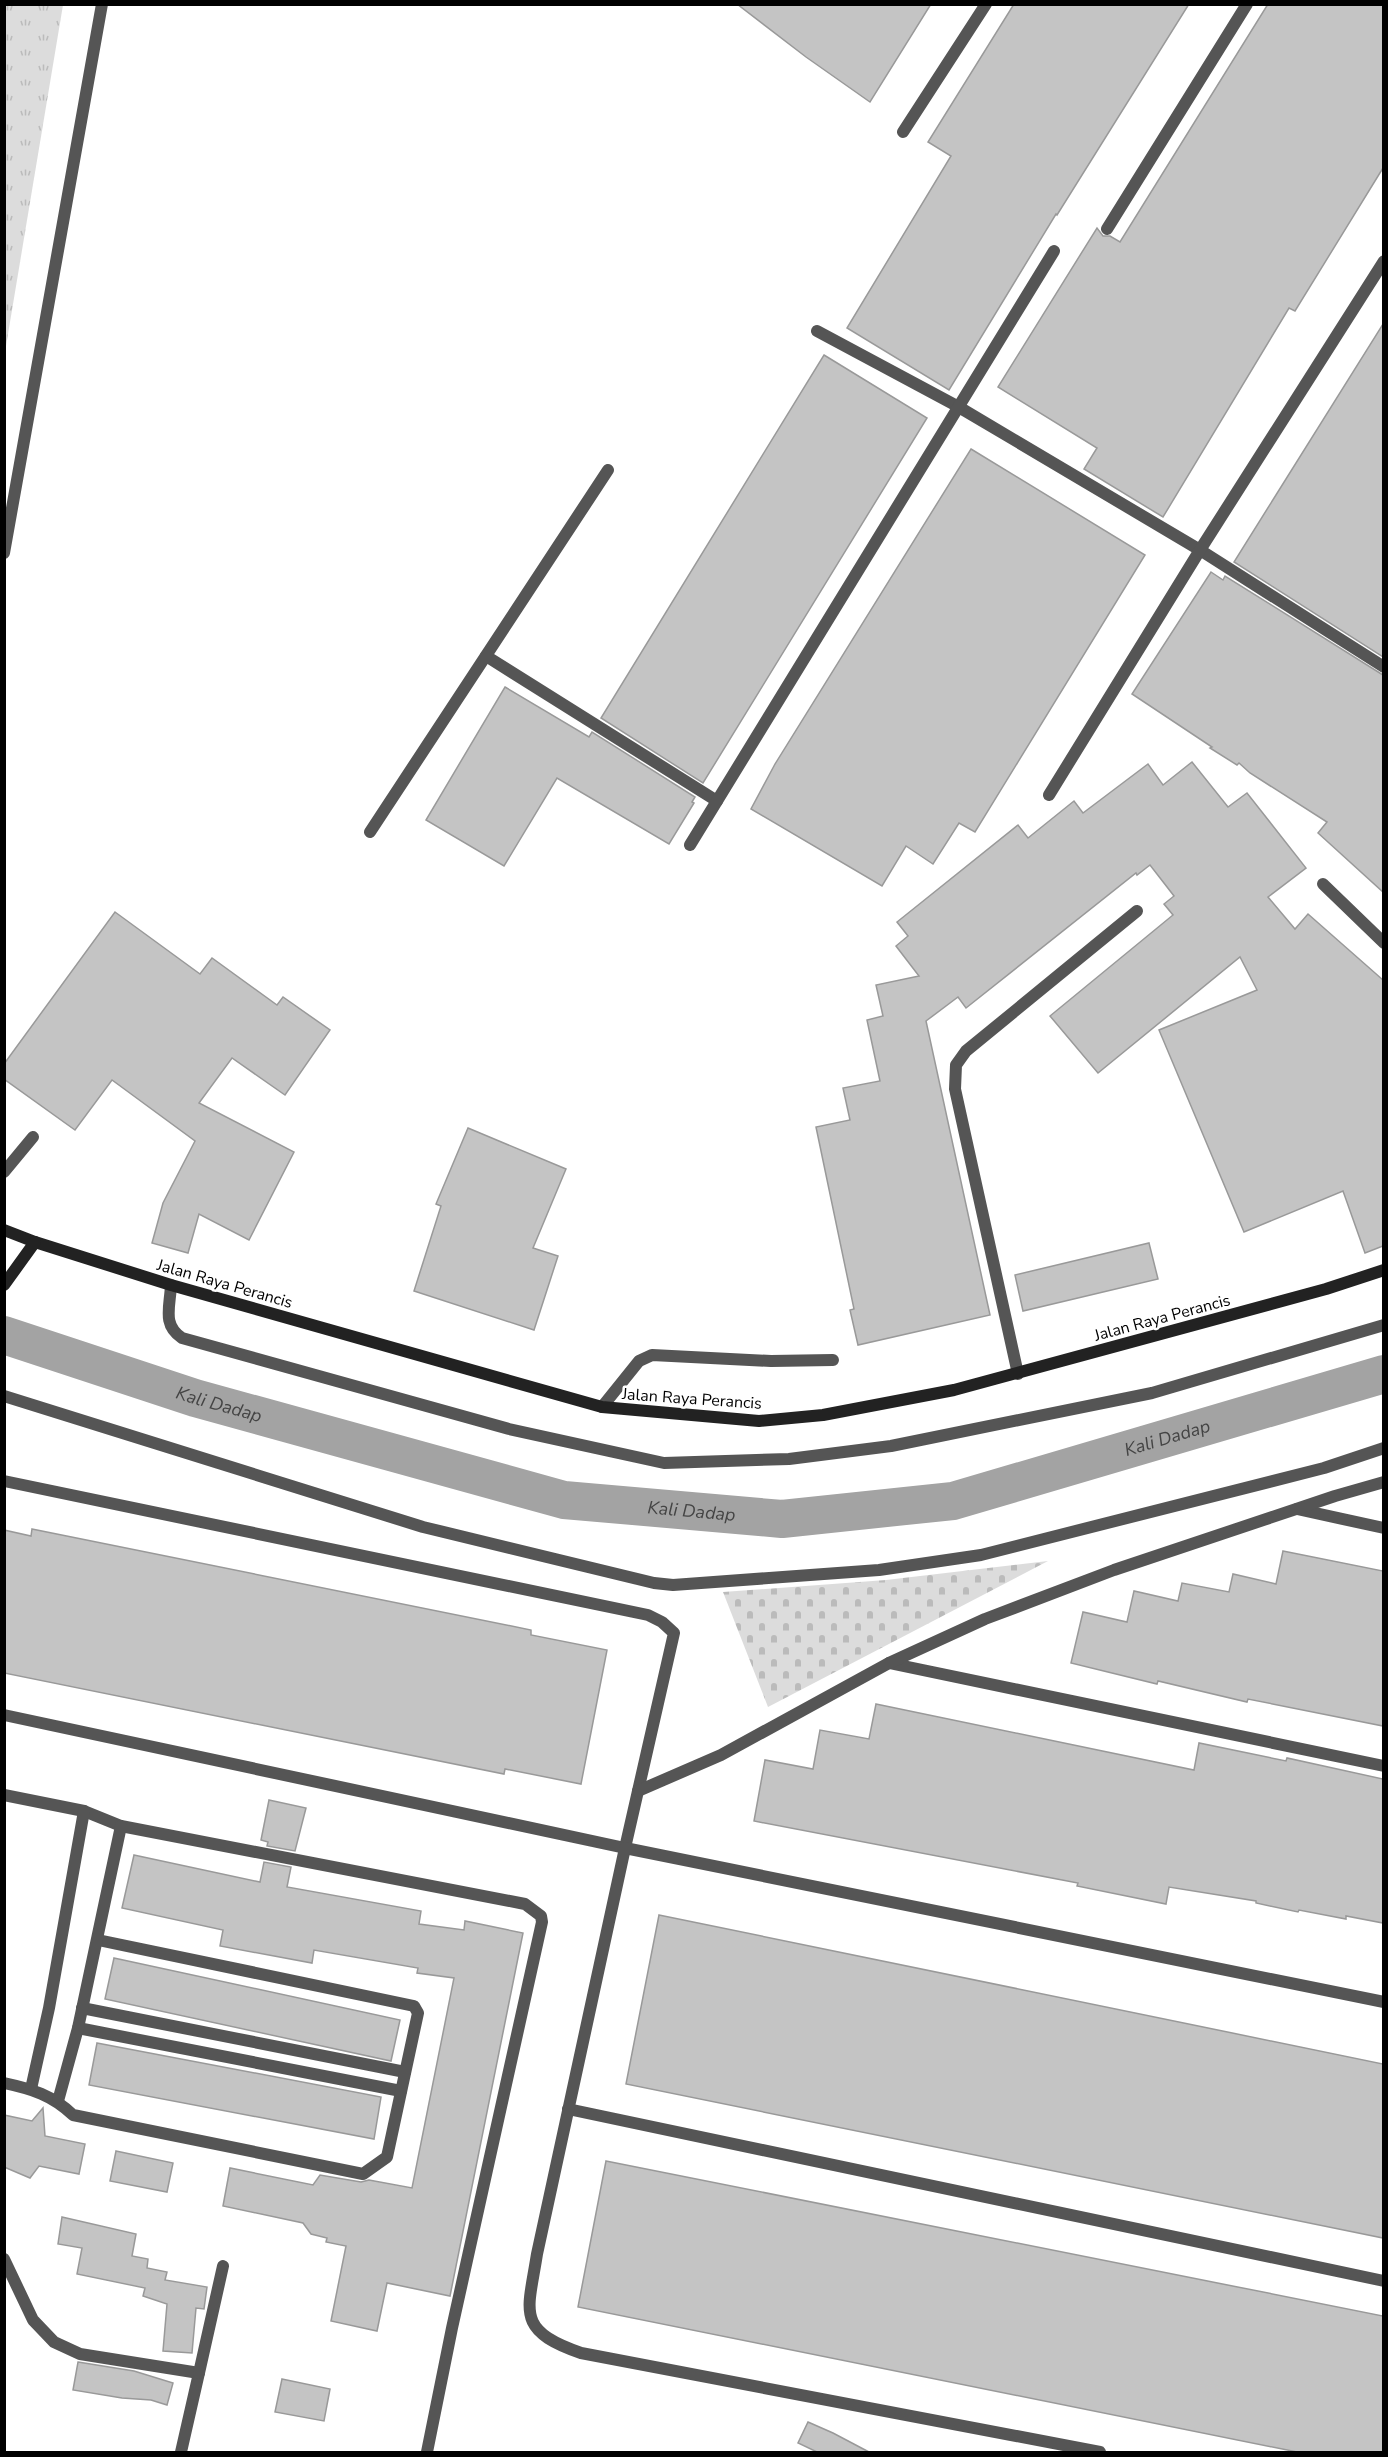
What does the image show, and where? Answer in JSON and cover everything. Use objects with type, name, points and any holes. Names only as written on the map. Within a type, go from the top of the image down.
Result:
[{"type":"street","points":[[4,553],[102,4]]},
{"type":"street","points":[[903,132],[986,4]]},
{"type":"street","points":[[1107,229],[1247,4]]},
{"type":"street","points":[[690,845],[1054,251]]},
{"type":"street","points":[[1049,795],[1200,550],[1383,261]]},
{"type":"street","points":[[817,331],[957,406],[1200,550],[1383,667]]},
{"type":"street","points":[[370,832],[608,470]]},
{"type":"street","points":[[486,656],[717,801]]},
{"type":"street","points":[[1323,884],[1383,943]]},
{"type":"street","points":[[1018,1374],[955,1089],[956,1065],[966,1051],[1137,911]]},
{"type":"street","points":[[4,1172],[33,1137]]},
{"type":"street","name":"Jalan Raya Perancis","points":[[4,1230],[171,1285],[602,1407],[759,1421],[823,1415],[954,1390],[1326,1289],[1383,1270]]},
{"type":"street","points":[[4,1285],[35,1242]]},
{"type":"street","points":[[171,1285],[168,1322],[172,1331],[182,1338],[508,1429],[664,1463],[789,1459],[891,1446],[1152,1393],[1383,1325]]},
{"type":"street","points":[[602,1407],[639,1361],[652,1355],[771,1361],[833,1360]]},
{"type":"street","points":[[4,1396],[423,1527],[673,1585],[879,1570],[981,1555],[1324,1468],[1383,1448]]},
{"type":"street","points":[[4,1481],[625,1610],[655,1618],[674,1633],[568,2109],[537,2254],[528,2313],[537,2330],[558,2345],[581,2353],[1100,2452]]},
{"type":"street","points":[[638,1791],[721,1755],[889,1663],[985,1619],[1093,1578],[1383,1482]]},
{"type":"street","points":[[1297,1509],[1383,1528]]},
{"type":"street","points":[[889,1663],[1383,1766]]},
{"type":"street","points":[[4,1715],[625,1848],[1383,2002]]},
{"type":"street","points":[[4,1795],[84,1811],[121,1826],[525,1904],[541,1916],[543,1922],[452,2328],[428,2452]]},
{"type":"street","points":[[31,2089],[49,2008],[84,1811]]},
{"type":"street","points":[[58,2101],[78,2028],[121,1826]]},
{"type":"street","points":[[4,2083],[31,2089],[58,2101],[73,2115],[363,2174],[387,2157],[418,2013],[414,2006],[98,1940]]},
{"type":"street","points":[[82,2008],[405,2072]]},
{"type":"street","points":[[78,2028],[401,2091]]},
{"type":"street","points":[[568,2109],[1383,2281]]},
{"type":"street","points":[[4,2259],[33,2320],[54,2342],[80,2354],[199,2373]]},
{"type":"street","points":[[181,2452],[223,2266]]},
{"type":"green space","points":[[4,5],[63,5],[5,352]]},
{"type":"green space","points":[[1048,1561],[768,1707],[723,1592],[886,1580]]},
{"type":"building","points":[[737,4],[931,4],[870,102]]},
{"type":"building","points":[[1014,4],[1189,4],[1056,214],[949,390],[847,328],[951,156],[928,142]]},
{"type":"building","points":[[1268,4],[1383,4],[1383,168],[1295,311],[1289,308],[1163,517],[1084,469],[1097,448],[998,387],[1097,228],[1103,236],[1110,236],[1120,242]]},
{"type":"building","points":[[1383,324],[1383,657],[1234,562]]},
{"type":"building","points":[[824,355],[927,418],[703,783],[601,718]]},
{"type":"building","points":[[971,449],[1145,555],[975,832],[959,823],[933,864],[906,846],[882,886],[751,809],[775,764]]},
{"type":"building","points":[[1211,572],[1223,580],[1225,576],[1383,675],[1383,892],[1318,833],[1327,822],[1250,773],[1239,763],[1237,765],[1210,748],[1212,747],[1132,694]]},
{"type":"building","points":[[505,687],[589,737],[592,732],[695,797],[692,802],[694,803],[669,844],[557,778],[504,866],[426,820]]},
{"type":"building","points":[[1192,762],[1228,807],[1247,793],[1306,868],[1268,897],[1295,929],[1308,914],[1383,980],[1383,1246],[1365,1253],[1343,1191],[1244,1232],[1159,1030],[1257,990],[1240,957],[1098,1073],[1050,1016],[1173,915],[1164,904],[1174,896],[1150,865],[1137,875],[1136,873],[966,1008],[958,997],[926,1021],[990,1315],[858,1345],[850,1310],[854,1309],[816,1127],[850,1120],[843,1088],[880,1081],[867,1020],[883,1016],[876,985],[919,976],[896,946],[908,936],[897,922],[1018,825],[1028,838],[1074,801],[1083,813],[1148,764],[1163,785]]},
{"type":"building","points":[[115,912],[200,974],[212,958],[277,1005],[283,997],[330,1030],[285,1095],[232,1058],[199,1103],[294,1152],[249,1240],[199,1214],[188,1253],[152,1243],[163,1203],[195,1141],[112,1080],[75,1130],[4,1079],[4,1064]]},
{"type":"building","points":[[468,1128],[566,1169],[533,1248],[558,1256],[534,1330],[414,1291],[441,1206],[436,1204]]},
{"type":"building","points":[[1149,1243],[1158,1279],[1023,1311],[1015,1275]]},
{"type":"building","points":[[32,1529],[531,1630],[531,1635],[607,1650],[581,1784],[505,1769],[504,1774],[4,1673],[4,1530],[31,1536]]},
{"type":"building","points":[[1283,1551],[1383,1571],[1383,1726],[1248,1699],[1247,1702],[1158,1681],[1157,1684],[1071,1663],[1083,1612],[1127,1622],[1134,1591],[1178,1601],[1182,1583],[1229,1592],[1233,1574],[1276,1584]]},
{"type":"building","points":[[876,1704],[1194,1770],[1199,1743],[1286,1761],[1287,1758],[1383,1779],[1383,1923],[1346,1916],[1346,1919],[1299,1910],[1298,1912],[1256,1903],[1256,1901],[1169,1887],[1166,1904],[1077,1886],[1078,1883],[754,1821],[765,1760],[813,1769],[820,1730],[869,1739]]},
{"type":"building","points":[[269,1800],[306,1808],[295,1851],[267,1846],[268,1842],[261,1840]]},
{"type":"building","points":[[134,1855],[260,1882],[264,1862],[291,1867],[287,1887],[421,1911],[419,1924],[464,1930],[465,1921],[523,1933],[450,2296],[387,2283],[377,2331],[331,2321],[346,2246],[326,2242],[327,2238],[311,2234],[303,2223],[223,2206],[230,2168],[313,2185],[320,2175],[361,2182],[369,2180],[412,2188],[454,1978],[417,1973],[418,1968],[314,1950],[312,1963],[220,1946],[223,1930],[122,1908]]},
{"type":"building","points":[[659,1915],[1383,2064],[1383,2238],[626,2084]]},
{"type":"building","points":[[114,1958],[400,2020],[391,2061],[105,1999]]},
{"type":"building","points":[[97,2043],[381,2097],[374,2139],[89,2085]]},
{"type":"building","points":[[43,2108],[45,2136],[85,2144],[79,2174],[39,2166],[30,2178],[4,2167],[4,2115],[32,2121]]},
{"type":"building","points":[[116,2151],[173,2163],[167,2192],[110,2181]]},
{"type":"building","points":[[606,2161],[1383,2316],[1383,2452],[1297,2452],[578,2307]]},
{"type":"building","points":[[62,2217],[136,2234],[132,2256],[148,2259],[147,2268],[167,2272],[165,2280],[207,2287],[204,2309],[196,2308],[192,2353],[163,2351],[167,2304],[143,2296],[145,2288],[77,2274],[82,2248],[58,2244]]},
{"type":"building","points":[[78,2362],[134,2371],[173,2383],[167,2405],[151,2400],[73,2390]]},
{"type":"building","points":[[282,2379],[330,2389],[324,2421],[275,2412]]},
{"type":"building","points":[[808,2422],[869,2452],[817,2452],[798,2443]]},
{"type":"waterway","name":"Kali Dadap","points":[[4,1335],[195,1398],[564,1500],[782,1519],[953,1501],[1384,1374]]}]
